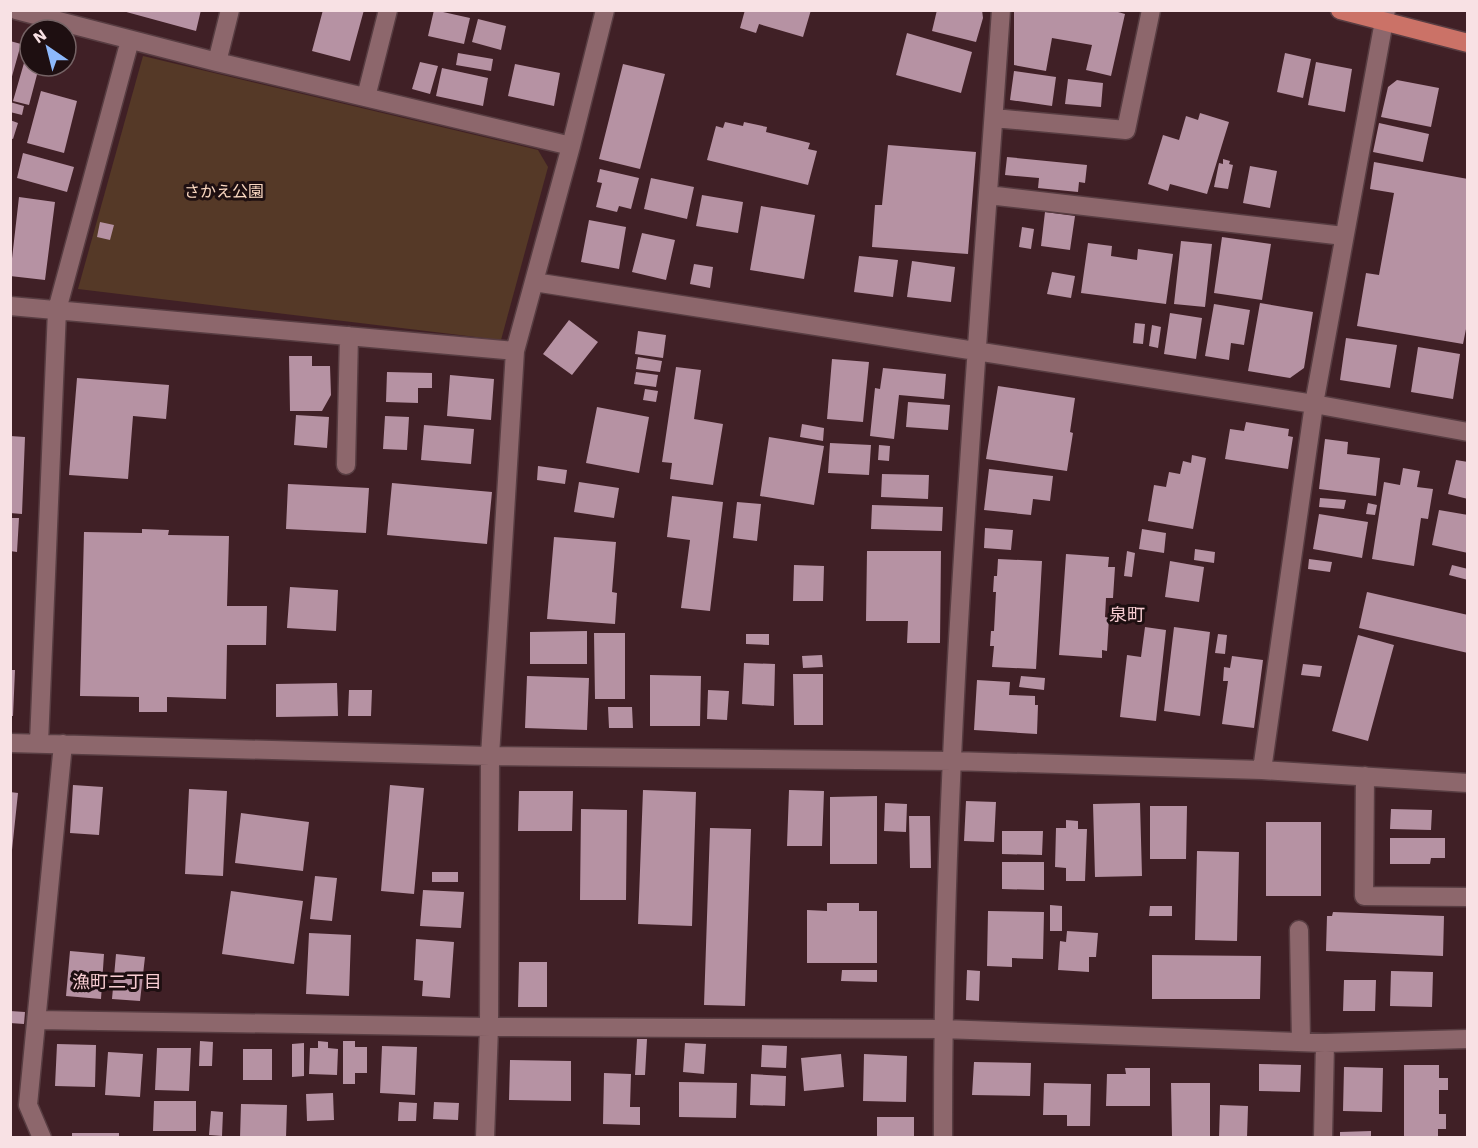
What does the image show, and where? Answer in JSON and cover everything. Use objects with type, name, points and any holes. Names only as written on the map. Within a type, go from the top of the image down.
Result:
[{"type":"main road","points":[[1340,10],[1385,16],[1467,43]]},
{"type":"street","points":[[16,10],[218,62],[571,146]]},
{"type":"street","points":[[218,62],[230,10]]},
{"type":"street","points":[[366,97],[387,10]]},
{"type":"street","points":[[485,1137],[489,1027],[490,756],[515,351],[571,146],[605,10]]},
{"type":"street","points":[[943,1137],[943,1029],[952,761],[1001,10]]},
{"type":"street","points":[[994,118],[1126,130],[1152,10]]},
{"type":"street","points":[[1262,770],[1314,404],[1385,16]]},
{"type":"street","points":[[39,743],[57,310],[130,40]]},
{"type":"street","points":[[988,195],[1344,236]]},
{"type":"street","points":[[534,282],[1314,404],[1467,432]]},
{"type":"street","points":[[10,306],[515,351]]},
{"type":"street","points":[[346,465],[350,336]]},
{"type":"street","points":[[10,743],[490,756],[952,761],[1262,770],[1467,783]]},
{"type":"street","points":[[42,1137],[28,1105],[63,744]]},
{"type":"street","points":[[1365,776],[1364,896],[1467,897]]},
{"type":"street","points":[[1299,930],[1301,1042]]},
{"type":"street","points":[[37,1020],[489,1027],[943,1029],[1325,1043],[1467,1039]]},
{"type":"street","points":[[1323,1137],[1325,1043]]},
{"type":"green space","name":"さかえ公園","points":[[143,56],[538,150],[548,167],[501,340],[78,289]]},
{"type":"building","points":[[119,10],[201,10],[196,31]]},
{"type":"building","points":[[323,10],[364,10],[350,61],[312,51]]},
{"type":"building","points":[[434,10],[470,18],[464,44],[428,36]]},
{"type":"building","points":[[745,10],[811,10],[803,37],[759,24],[756,33],[740,28]]},
{"type":"building","points":[[937,10],[982,10],[983,18],[976,42],[932,31]]},
{"type":"building","points":[[1014,10],[1111,10],[1125,14],[1111,76],[1086,70],[1092,45],[1052,38],[1046,71],[1014,65]]},
{"type":"building","points":[[478,19],[506,26],[501,50],[472,42]]},
{"type":"building","points":[[907,33],[972,52],[961,93],[896,75]]},
{"type":"building","points":[[10,41],[18,43],[18,55],[10,79]]},
{"type":"building","points":[[458,53],[493,59],[491,71],[456,65]]},
{"type":"building","points":[[1285,53],[1311,59],[1303,98],[1277,92]]},
{"type":"building","points":[[420,62],[438,66],[430,94],[412,89]]},
{"type":"building","points":[[1316,62],[1352,69],[1345,112],[1308,105]]},
{"type":"building","points":[[515,64],[560,73],[554,106],[508,96]]},
{"type":"building","points":[[623,64],[665,74],[640,169],[599,159]]},
{"type":"building","points":[[442,68],[488,78],[483,106],[436,96]]},
{"type":"building","points":[[1014,71],[1056,77],[1052,106],[1010,100]]},
{"type":"building","points":[[20,78],[36,78],[29,105],[13,101]]},
{"type":"building","points":[[1068,79],[1103,83],[1101,107],[1065,104]]},
{"type":"building","points":[[1397,80],[1439,88],[1431,127],[1381,117],[1388,87]]},
{"type":"building","points":[[41,91],[77,101],[64,153],[27,143]]},
{"type":"building","points":[[10,102],[24,106],[22,115],[10,112]]},
{"type":"building","points":[[1200,113],[1229,122],[1207,194],[1170,184],[1168,191],[1148,184],[1163,135],[1179,140],[1186,116],[1198,120]]},
{"type":"building","points":[[10,120],[18,123],[13,139],[10,138]]},
{"type":"building","points":[[725,122],[743,126],[744,122],[767,127],[766,132],[810,143],[808,149],[817,151],[808,185],[707,160],[716,126],[723,128]]},
{"type":"building","points":[[1379,123],[1429,134],[1423,162],[1373,152]]},
{"type":"building","points":[[888,145],[976,152],[968,254],[872,247],[875,205],[882,205]]},
{"type":"building","points":[[23,153],[74,167],[67,192],[17,178]]},
{"type":"building","points":[[1007,157],[1087,165],[1085,183],[1079,182],[1078,192],[1038,188],[1039,178],[1005,175]]},
{"type":"building","points":[[1223,159],[1230,161],[1229,164],[1233,165],[1228,189],[1214,187],[1219,163],[1223,164]]},
{"type":"building","points":[[1374,162],[1468,179],[1468,319],[1463,344],[1357,326],[1366,273],[1379,275],[1394,193],[1370,189]]},
{"type":"building","points":[[1250,166],[1277,171],[1270,208],[1243,203]]},
{"type":"building","points":[[600,169],[639,178],[631,209],[619,206],[617,212],[596,207],[602,183],[597,182]]},
{"type":"building","points":[[651,178],[694,187],[687,219],[644,209]]},
{"type":"building","points":[[702,195],[743,202],[738,233],[696,226]]},
{"type":"building","points":[[19,197],[55,202],[45,280],[10,276]]},
{"type":"building","points":[[761,206],[815,215],[804,279],[750,270]]},
{"type":"building","points":[[1045,212],[1075,216],[1070,250],[1041,246]]},
{"type":"building","points":[[589,220],[626,227],[619,269],[581,262]]},
{"type":"building","points":[[100,222],[114,225],[110,240],[97,237]]},
{"type":"building","points":[[1022,227],[1034,229],[1031,249],[1019,247]]},
{"type":"building","points":[[642,233],[675,240],[666,280],[632,272]]},
{"type":"building","points":[[1222,237],[1271,244],[1262,300],[1214,293]]},
{"type":"building","points":[[1181,241],[1212,244],[1205,307],[1174,304]]},
{"type":"building","points":[[1088,243],[1112,246],[1111,256],[1137,260],[1138,249],[1173,254],[1166,304],[1081,293]]},
{"type":"building","points":[[859,256],[898,260],[893,297],[854,292]]},
{"type":"building","points":[[912,261],[955,267],[951,302],[907,297]]},
{"type":"building","points":[[694,264],[713,267],[710,288],[690,284]]},
{"type":"building","points":[[1052,272],[1075,276],[1071,298],[1047,294]]},
{"type":"building","points":[[1260,303],[1313,312],[1304,368],[1290,378],[1248,371]]},
{"type":"building","points":[[1214,304],[1250,310],[1244,345],[1231,343],[1229,360],[1205,356]]},
{"type":"building","points":[[1170,313],[1202,318],[1196,359],[1164,354]]},
{"type":"building","points":[[569,320],[598,342],[572,375],[543,354]]},
{"type":"building","points":[[1135,323],[1145,324],[1143,344],[1133,343]]},
{"type":"building","points":[[1152,325],[1161,327],[1158,348],[1149,346]]},
{"type":"building","points":[[638,331],[666,335],[663,358],[635,354]]},
{"type":"building","points":[[1346,338],[1397,345],[1390,388],[1340,380]]},
{"type":"building","points":[[1418,347],[1460,354],[1453,399],[1411,392]]},
{"type":"building","points":[[289,356],[312,356],[312,366],[330,366],[331,395],[322,411],[290,411]]},
{"type":"building","points":[[638,357],[662,361],[660,372],[636,369]]},
{"type":"building","points":[[832,359],[869,362],[863,422],[827,419]]},
{"type":"building","points":[[676,367],[701,370],[694,419],[723,424],[713,485],[670,479],[672,463],[662,462]]},
{"type":"building","points":[[883,368],[946,374],[944,399],[899,395],[894,439],[870,436],[875,388],[880,389]]},
{"type":"building","points":[[387,372],[432,373],[432,388],[418,388],[418,403],[386,402]]},
{"type":"building","points":[[636,372],[658,375],[656,387],[634,384]]},
{"type":"building","points":[[450,375],[494,379],[491,420],[447,416]]},
{"type":"building","points":[[77,378],[169,385],[166,419],[133,416],[128,479],[69,475]]},
{"type":"building","points":[[998,386],[1075,398],[1070,432],[1073,433],[1067,471],[986,459]]},
{"type":"building","points":[[645,389],[658,391],[656,402],[643,400]]},
{"type":"building","points":[[908,402],[950,405],[948,430],[906,427]]},
{"type":"building","points":[[597,407],[649,417],[639,473],[586,463]]},
{"type":"building","points":[[296,415],[329,417],[327,448],[294,445]]},
{"type":"building","points":[[385,416],[409,417],[407,450],[383,449]]},
{"type":"building","points":[[1246,422],[1289,429],[1288,436],[1293,437],[1288,469],[1225,459],[1230,429],[1244,431]]},
{"type":"building","points":[[802,424],[824,428],[823,441],[800,437]]},
{"type":"building","points":[[424,425],[474,429],[471,464],[421,460]]},
{"type":"building","points":[[10,436],[25,437],[22,514],[10,513]]},
{"type":"building","points":[[769,437],[824,446],[814,505],[760,496]]},
{"type":"building","points":[[1325,439],[1348,442],[1347,454],[1380,458],[1376,496],[1319,489]]},
{"type":"building","points":[[830,443],[871,445],[869,475],[828,473]]},
{"type":"building","points":[[879,445],[890,446],[889,461],[878,460]]},
{"type":"building","points":[[1192,455],[1206,458],[1193,529],[1148,521],[1154,485],[1166,487],[1169,472],[1180,474],[1183,461],[1191,463]]},
{"type":"building","points":[[1456,460],[1468,462],[1468,499],[1448,494]]},
{"type":"building","points":[[538,466],[567,470],[565,484],[537,480]]},
{"type":"building","points":[[1403,468],[1420,471],[1417,487],[1433,489],[1428,519],[1421,518],[1414,566],[1372,559],[1384,482],[1400,485]]},
{"type":"building","points":[[989,469],[1053,476],[1050,501],[1033,499],[1031,515],[984,510]]},
{"type":"building","points":[[882,474],[929,475],[928,499],[881,497]]},
{"type":"building","points":[[579,482],[619,488],[614,518],[574,512]]},
{"type":"building","points":[[392,483],[492,492],[487,544],[387,535]]},
{"type":"building","points":[[288,484],[369,488],[366,533],[286,529]]},
{"type":"building","points":[[672,496],[723,502],[710,611],[681,608],[690,540],[667,537]]},
{"type":"building","points":[[1320,498],[1346,500],[1344,509],[1319,507]]},
{"type":"building","points":[[737,502],[761,504],[757,541],[733,538]]},
{"type":"building","points":[[1368,503],[1377,505],[1375,515],[1366,514]]},
{"type":"building","points":[[872,505],[943,507],[942,531],[871,529]]},
{"type":"building","points":[[1439,510],[1468,515],[1468,553],[1432,545]]},
{"type":"building","points":[[1319,514],[1368,522],[1362,558],[1313,549]]},
{"type":"building","points":[[10,518],[19,518],[17,552],[10,551]]},
{"type":"building","points":[[985,528],[1013,530],[1011,550],[984,548]]},
{"type":"building","points":[[142,529],[169,530],[168,535],[229,536],[227,606],[267,606],[266,645],[227,645],[226,699],[167,697],[167,712],[139,712],[139,697],[80,696],[84,532],[142,533]]},
{"type":"building","points":[[1142,529],[1166,533],[1164,553],[1139,549]]},
{"type":"building","points":[[554,537],[616,542],[612,592],[617,593],[615,624],[547,619]]},
{"type":"building","points":[[1195,549],[1215,552],[1214,563],[1194,560]]},
{"type":"building","points":[[867,551],[941,551],[940,643],[907,643],[908,621],[866,621]]},
{"type":"building","points":[[1127,551],[1135,553],[1132,577],[1124,576]]},
{"type":"building","points":[[1066,554],[1109,557],[1108,567],[1115,567],[1113,598],[1106,598],[1105,617],[1109,618],[1107,651],[1102,650],[1102,658],[1059,655]]},
{"type":"building","points":[[998,559],[1042,561],[1036,669],[992,667],[994,646],[990,646],[991,631],[994,631],[996,592],[993,592]]},
{"type":"building","points":[[1309,559],[1332,562],[1330,572],[1308,569]]},
{"type":"building","points":[[1170,561],[1204,567],[1199,602],[1165,597]]},
{"type":"building","points":[[794,565],[824,566],[823,601],[793,601]]},
{"type":"building","points":[[1452,565],[1468,569],[1468,580],[1449,575]]},
{"type":"building","points":[[290,587],[338,590],[336,631],[287,628]]},
{"type":"building","points":[[1367,592],[1468,615],[1468,653],[1359,628]]},
{"type":"building","points":[[1145,627],[1166,630],[1156,721],[1120,717],[1127,655],[1141,657]]},
{"type":"building","points":[[1174,627],[1210,632],[1200,716],[1164,711]]},
{"type":"building","points":[[587,631],[587,664],[530,664],[530,632]]},
{"type":"building","points":[[594,633],[625,633],[625,699],[595,699]]},
{"type":"building","points":[[746,634],[769,634],[769,645],[746,644]]},
{"type":"building","points":[[1218,634],[1227,635],[1225,654],[1215,653]]},
{"type":"building","points":[[1358,635],[1394,645],[1368,741],[1332,731]]},
{"type":"building","points":[[822,655],[823,667],[803,668],[802,656]]},
{"type":"building","points":[[1232,656],[1263,660],[1254,728],[1222,724],[1228,681],[1223,681],[1224,667],[1230,668]]},
{"type":"building","points":[[744,663],[775,664],[774,706],[742,704]]},
{"type":"building","points":[[1303,664],[1322,666],[1320,677],[1301,675]]},
{"type":"building","points":[[10,670],[15,670],[13,716],[10,716]]},
{"type":"building","points":[[793,674],[823,674],[823,725],[794,725]]},
{"type":"building","points":[[650,675],[701,676],[700,726],[650,726]]},
{"type":"building","points":[[527,676],[589,678],[587,730],[525,728]]},
{"type":"building","points":[[1021,676],[1045,678],[1044,690],[1019,687]]},
{"type":"building","points":[[977,680],[1010,682],[1009,695],[1035,696],[1035,705],[1038,705],[1037,734],[974,730]]},
{"type":"building","points":[[337,683],[338,716],[276,717],[276,684]]},
{"type":"building","points":[[349,690],[372,690],[371,716],[348,716]]},
{"type":"building","points":[[708,690],[729,691],[727,720],[707,719]]},
{"type":"building","points":[[608,707],[632,707],[633,728],[609,728]]},
{"type":"building","points":[[73,785],[103,787],[99,835],[70,833]]},
{"type":"building","points":[[390,785],[424,788],[414,894],[381,891]]},
{"type":"building","points":[[189,789],[227,791],[223,876],[185,874]]},
{"type":"building","points":[[643,790],[696,792],[692,926],[638,924]]},
{"type":"building","points":[[789,790],[824,791],[822,846],[787,846]]},
{"type":"building","points":[[519,791],[573,791],[572,831],[518,831]]},
{"type":"building","points":[[10,792],[18,793],[12,850],[10,850]]},
{"type":"building","points":[[877,796],[877,864],[830,864],[830,797]]},
{"type":"building","points":[[966,801],[996,802],[994,842],[964,841]]},
{"type":"building","points":[[885,803],[907,804],[906,832],[884,831]]},
{"type":"building","points":[[1140,803],[1142,876],[1095,877],[1093,804]]},
{"type":"building","points":[[1150,806],[1187,806],[1186,859],[1150,859]]},
{"type":"building","points":[[581,809],[627,810],[626,900],[580,900]]},
{"type":"building","points":[[1391,809],[1432,810],[1431,830],[1390,829]]},
{"type":"building","points":[[241,813],[309,822],[303,871],[235,863]]},
{"type":"building","points":[[909,816],[930,816],[931,868],[910,868]]},
{"type":"building","points":[[1066,820],[1078,821],[1078,829],[1087,829],[1085,881],[1066,881],[1066,868],[1055,867],[1056,828],[1066,828]]},
{"type":"building","points":[[1266,822],[1321,822],[1321,896],[1266,896]]},
{"type":"building","points":[[710,828],[751,829],[745,1006],[704,1005]]},
{"type":"building","points":[[1002,831],[1043,831],[1042,855],[1002,854]]},
{"type":"building","points":[[1390,838],[1445,838],[1445,858],[1431,858],[1430,864],[1390,864]]},
{"type":"building","points":[[1197,851],[1239,852],[1237,941],[1195,940]]},
{"type":"building","points":[[1002,862],[1044,862],[1044,890],[1002,889]]},
{"type":"building","points":[[432,872],[458,872],[458,882],[432,882]]},
{"type":"building","points":[[315,876],[337,878],[332,921],[310,919]]},
{"type":"building","points":[[423,890],[464,892],[461,928],[420,926]]},
{"type":"building","points":[[231,891],[303,901],[294,964],[222,954]]},
{"type":"building","points":[[827,903],[859,903],[859,911],[877,911],[877,963],[807,963],[807,910],[827,911]]},
{"type":"building","points":[[1050,905],[1062,906],[1062,931],[1050,931]]},
{"type":"building","points":[[1150,906],[1172,906],[1172,916],[1149,916]]},
{"type":"building","points":[[988,911],[1044,912],[1043,959],[1012,958],[1012,967],[987,966]]},
{"type":"building","points":[[1333,912],[1444,916],[1443,956],[1326,951],[1327,916],[1332,916]]},
{"type":"building","points":[[1067,931],[1098,933],[1096,957],[1089,957],[1089,972],[1058,970],[1060,941],[1066,942]]},
{"type":"building","points":[[309,933],[351,935],[349,996],[306,994]]},
{"type":"building","points":[[416,939],[454,942],[450,998],[422,996],[423,981],[414,980]]},
{"type":"building","points":[[70,951],[104,954],[101,999],[66,996]]},
{"type":"building","points":[[116,954],[145,957],[140,1001],[112,999]]},
{"type":"building","points":[[1152,955],[1261,956],[1260,999],[1152,999]]},
{"type":"building","points":[[519,962],[547,962],[547,1007],[518,1007]]},
{"type":"building","points":[[842,970],[877,970],[877,982],[841,981]]},
{"type":"building","points":[[967,970],[980,971],[979,1001],[966,1000]]},
{"type":"building","points":[[1391,971],[1433,972],[1432,1007],[1390,1006]]},
{"type":"building","points":[[1344,980],[1376,980],[1375,1011],[1343,1011]]},
{"type":"building","points":[[10,1011],[25,1012],[24,1024],[10,1023]]},
{"type":"building","points":[[637,1039],[647,1039],[645,1075],[635,1075]]},
{"type":"building","points":[[200,1041],[213,1042],[212,1066],[199,1066]]},
{"type":"building","points":[[318,1041],[328,1042],[328,1048],[338,1049],[337,1075],[309,1074],[310,1048],[318,1048]]},
{"type":"building","points":[[343,1041],[355,1041],[355,1047],[367,1047],[367,1073],[355,1073],[355,1084],[343,1084]]},
{"type":"building","points":[[304,1043],[304,1076],[292,1077],[292,1044]]},
{"type":"building","points":[[685,1043],[706,1044],[704,1074],[683,1072]]},
{"type":"building","points":[[57,1044],[96,1045],[95,1087],[55,1086]]},
{"type":"building","points":[[762,1045],[787,1046],[786,1068],[761,1067]]},
{"type":"building","points":[[382,1046],[417,1047],[415,1095],[380,1093]]},
{"type":"building","points":[[157,1048],[191,1048],[189,1091],[155,1090]]},
{"type":"building","points":[[243,1049],[272,1049],[272,1080],[243,1080]]},
{"type":"building","points":[[108,1052],[143,1054],[140,1097],[105,1095]]},
{"type":"building","points":[[841,1054],[844,1087],[804,1091],[801,1058]]},
{"type":"building","points":[[864,1054],[907,1056],[906,1102],[863,1101]]},
{"type":"building","points":[[510,1060],[571,1061],[571,1101],[509,1100]]},
{"type":"building","points":[[974,1062],[1031,1063],[1030,1096],[972,1095]]},
{"type":"building","points":[[1259,1064],[1301,1065],[1300,1092],[1259,1091]]},
{"type":"building","points":[[1404,1065],[1439,1065],[1439,1078],[1448,1078],[1448,1090],[1439,1090],[1439,1114],[1446,1114],[1446,1129],[1438,1129],[1438,1138],[1404,1138]]},
{"type":"building","points":[[1344,1067],[1383,1068],[1382,1112],[1343,1111]]},
{"type":"building","points":[[1125,1068],[1150,1068],[1150,1106],[1106,1106],[1107,1074],[1126,1074]]},
{"type":"building","points":[[604,1073],[631,1074],[630,1107],[640,1107],[640,1125],[603,1124]]},
{"type":"building","points":[[751,1074],[786,1076],[785,1106],[750,1105]]},
{"type":"building","points":[[679,1082],[737,1083],[736,1118],[679,1117]]},
{"type":"building","points":[[1044,1083],[1091,1084],[1090,1126],[1067,1126],[1067,1115],[1043,1115]]},
{"type":"building","points":[[1171,1083],[1210,1083],[1210,1138],[1172,1138]]},
{"type":"building","points":[[333,1093],[334,1120],[307,1121],[306,1094]]},
{"type":"building","points":[[154,1101],[196,1101],[196,1131],[153,1131]]},
{"type":"building","points":[[399,1102],[417,1103],[416,1121],[398,1121]]},
{"type":"building","points":[[434,1102],[459,1103],[458,1120],[433,1119]]},
{"type":"building","points":[[241,1104],[287,1105],[286,1138],[240,1138]]},
{"type":"building","points":[[1220,1105],[1248,1106],[1247,1138],[1219,1138]]},
{"type":"building","points":[[211,1111],[223,1112],[222,1136],[209,1135]]},
{"type":"building","points":[[877,1117],[914,1117],[914,1138],[877,1138]]},
{"type":"building","points":[[1371,1131],[1371,1138],[1340,1138],[1340,1132]]},
{"type":"building","points":[[72,1133],[119,1133],[119,1138],[72,1138]]},
{"type":"district","name":"泉町","points":[[1127,615]]},
{"type":"district","name":"漁町二丁目","points":[[117,982]]}]
